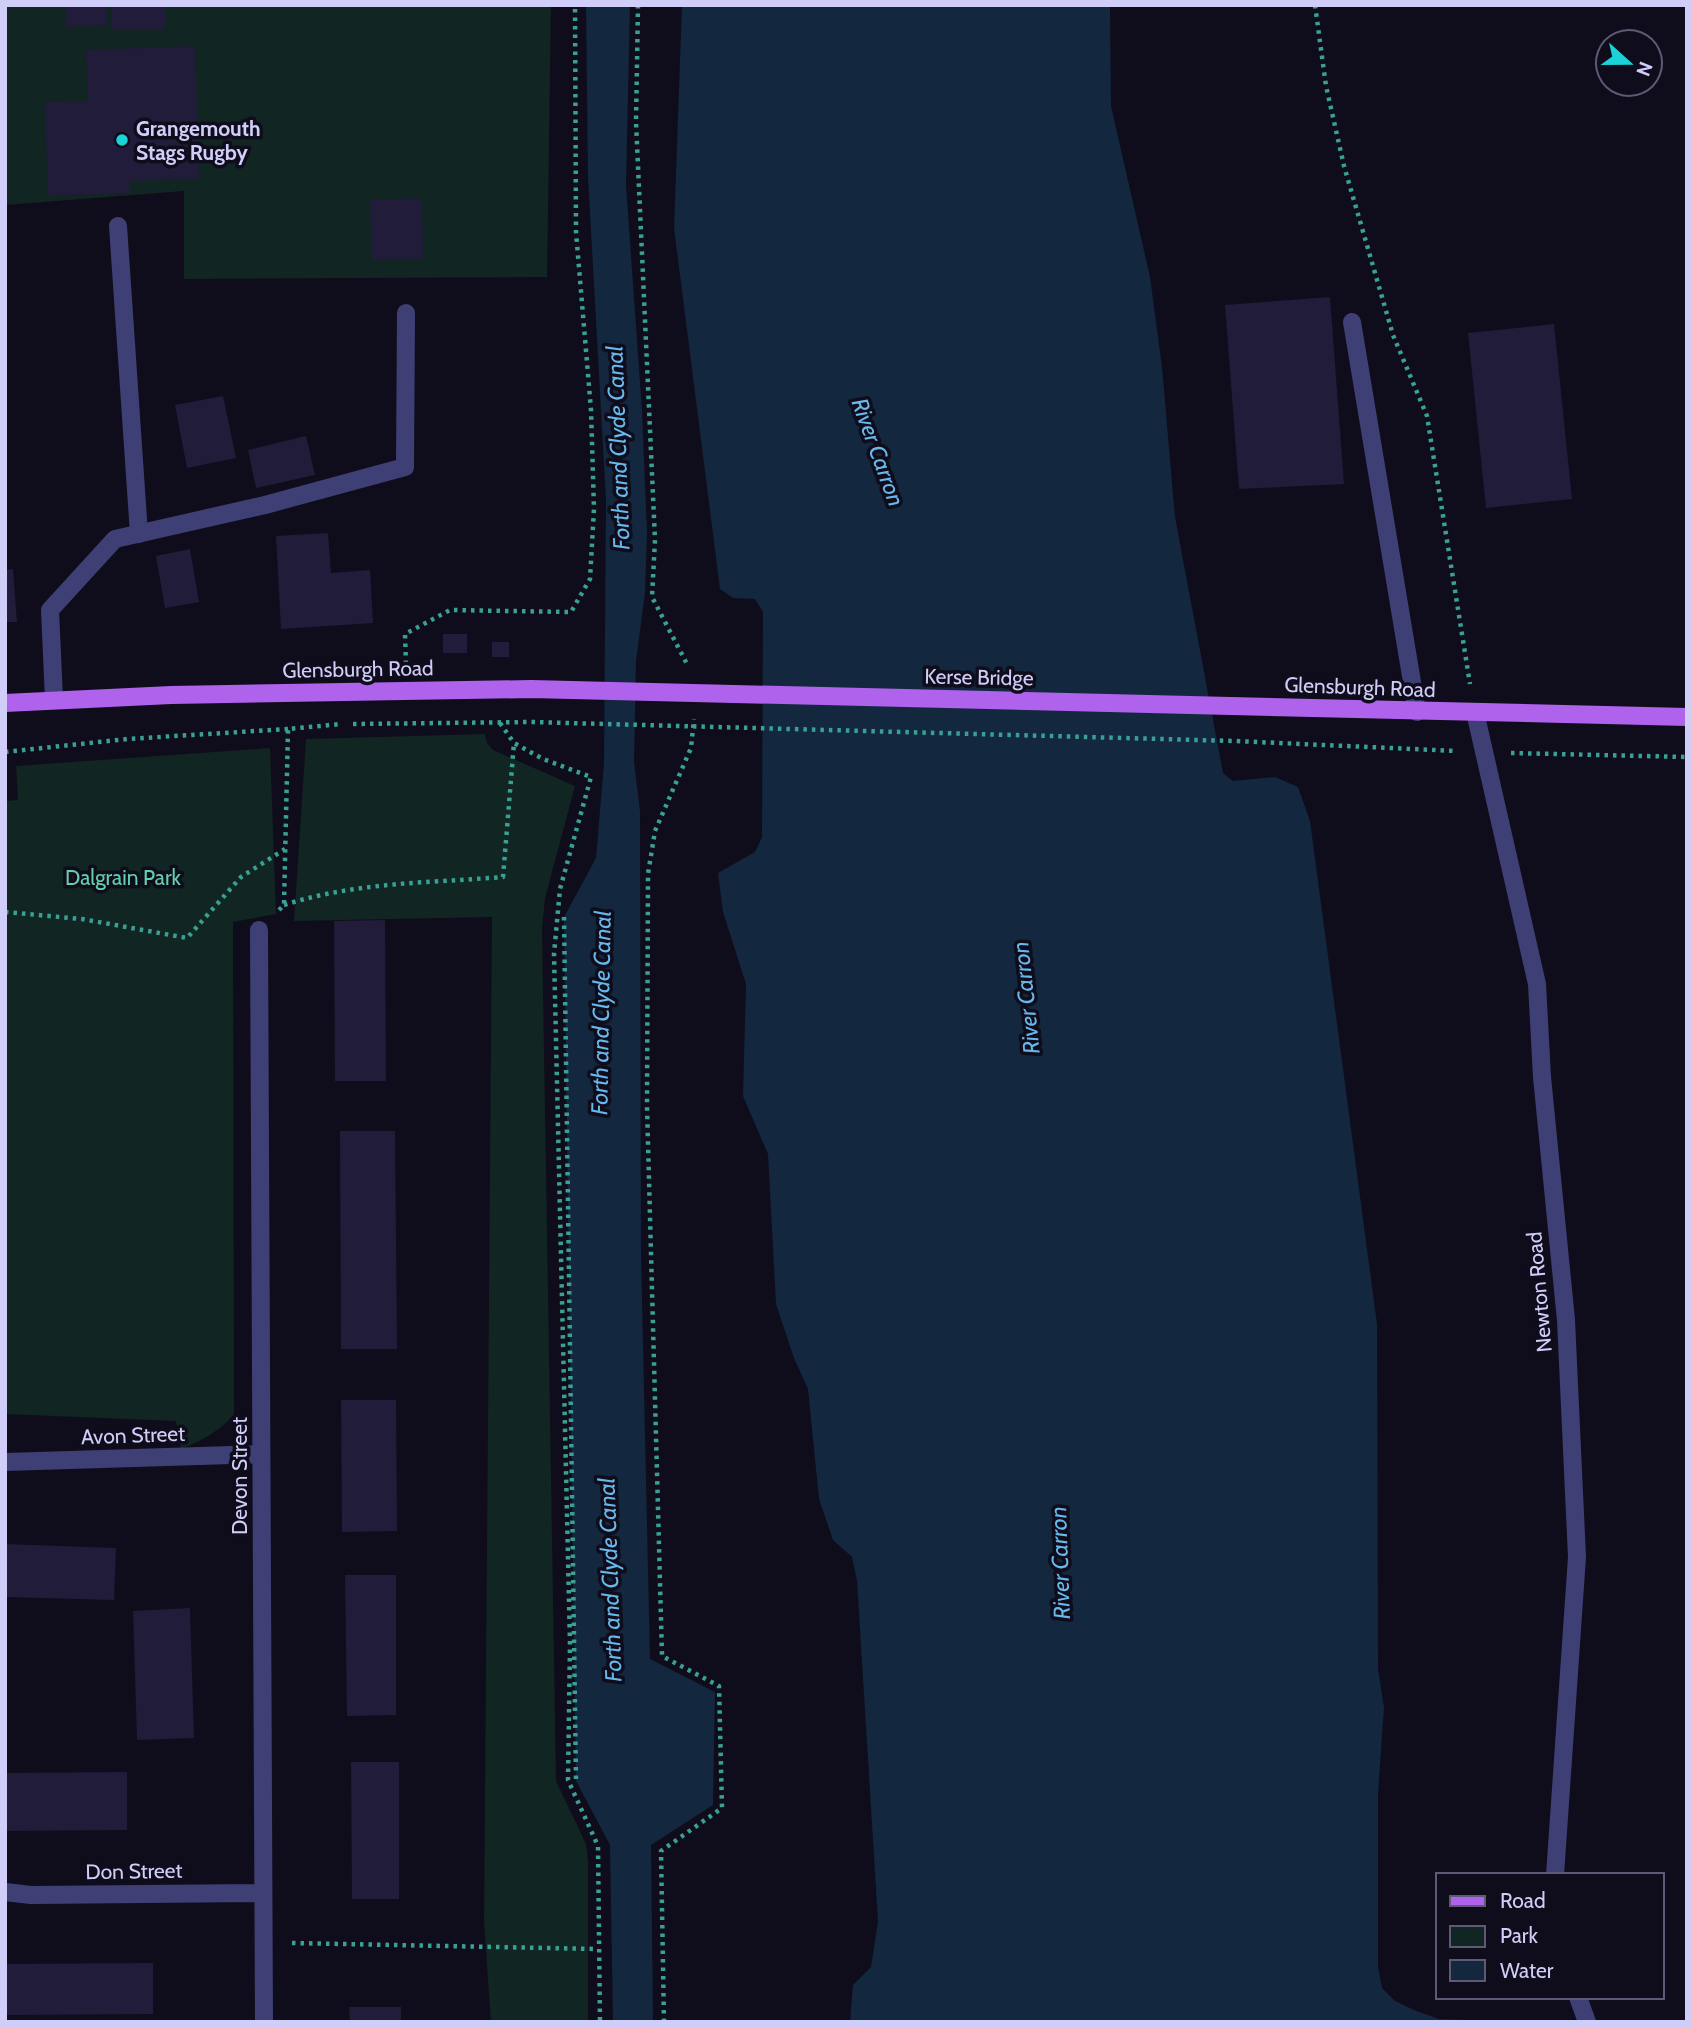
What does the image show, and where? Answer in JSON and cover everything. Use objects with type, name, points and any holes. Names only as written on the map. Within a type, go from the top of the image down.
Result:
[{"type":"main road","name":"Glensburgh Road","points":[[5,703],[277,692],[531,690],[712,693]]},
{"type":"main road","name":"Kerse Bridge","points":[[712,693],[1245,706]]},
{"type":"main road","name":"Glensburgh Road","points":[[1245,706],[1687,717]]},
{"type":"street","points":[[118,226],[139,534]]},
{"type":"street","points":[[54,699],[50,610],[115,539],[265,505],[405,467],[406,313]]},
{"type":"street","points":[[1352,321],[1417,712]]},
{"type":"street","name":"Newton Road","points":[[1475,712],[1537,984],[1542,1077],[1566,1320],[1577,1557],[1555,1873]]},
{"type":"street","name":"Devon Street","points":[[259,930],[264,2022]]},
{"type":"street","name":"Avon Street","points":[[5,1462],[261,1454]]},
{"type":"street","name":"Don Street","points":[[5,1892],[31,1895],[263,1893]]},
{"type":"street","points":[[1579,1999],[1587,2022]]},
{"type":"path","points":[[406,662],[405,634],[450,610],[571,612],[590,579],[594,509],[591,410],[576,232],[575,5]]},
{"type":"path","points":[[638,5],[636,122],[655,540],[652,597],[694,680],[694,693]]},
{"type":"path","points":[[1315,5],[1325,86],[1344,166],[1392,335],[1427,416],[1475,712]]},
{"type":"path","points":[[500,722],[514,743],[543,759],[591,777],[560,889],[554,954],[569,1630],[568,1780],[598,1846],[600,2022]]},
{"type":"path","points":[[5,752],[127,739],[339,724],[531,722],[1235,741],[1485,753],[1687,757]]},
{"type":"path","points":[[664,2022],[661,1851],[722,1808],[719,1686],[662,1656],[647,1106],[648,874],[655,831],[691,748],[695,728]]},
{"type":"path","points":[[284,905],[288,729]]},
{"type":"path","points":[[259,930],[284,905],[320,894],[372,885],[503,877],[514,743]]},
{"type":"path","points":[[5,912],[82,919],[187,938],[241,877],[286,848]]},
{"type":"path","points":[[564,917],[576,1781]]},
{"type":"path","points":[[263,1942],[598,1949]]},
{"type":"green space","points":[[5,5],[551,5],[547,277],[184,279],[184,191],[5,205]]},
{"type":"green space","points":[[485,734],[487,743],[493,750],[575,786],[545,898],[542,929],[556,1781],[586,1844],[588,2022],[491,2022],[484,1922],[492,917],[294,921],[306,739]]},
{"type":"green space","name":"Dalgrain Park","points":[[270,748],[276,914],[233,922],[234,1415],[210,1435],[181,1449],[176,1421],[5,1414],[5,801],[18,800],[16,766]]},
{"type":"water","name":"Forth and Clyde Canal","points":[[586,5],[630,5],[626,185],[642,411],[647,532],[645,593],[636,661],[634,762],[640,811],[641,1255],[650,1659],[715,1692],[713,1805],[651,1845],[653,2022],[613,2022],[610,1845],[576,1781],[564,917],[596,858],[604,763],[606,500],[588,177]]},
{"type":"water","name":"River Carron","points":[[682,5],[1110,5],[1111,106],[1150,277],[1162,367],[1175,517],[1223,773],[1233,781],[1275,777],[1298,787],[1310,821],[1377,1324],[1378,1669],[1384,1708],[1378,1793],[1378,1967],[1382,1988],[1395,2001],[1439,2019],[1532,2022],[850,2022],[853,1985],[871,1967],[878,1921],[857,1581],[852,1557],[833,1540],[819,1499],[808,1389],[794,1358],[776,1304],[768,1154],[743,1096],[746,984],[723,912],[718,873],[755,852],[762,837],[763,612],[755,599],[733,598],[720,589],[674,228]]},
{"type":"building","points":[[65,5],[106,5],[107,25],[66,27]]},
{"type":"building","points":[[112,5],[165,5],[165,29],[112,29]]},
{"type":"building","name":"Grangemouth Stags Rugby","points":[[195,46],[199,178],[130,181],[130,193],[48,196],[45,102],[88,101],[86,50]]},
{"type":"building","points":[[422,198],[423,258],[372,260],[370,200]]},
{"type":"building","points":[[1330,297],[1344,484],[1239,489],[1225,305]]},
{"type":"building","points":[[1554,324],[1572,499],[1486,508],[1468,333]]},
{"type":"building","points":[[223,396],[236,458],[187,468],[175,405]]},
{"type":"building","points":[[306,436],[315,475],[256,488],[248,450]]},
{"type":"building","points":[[328,533],[331,573],[370,570],[373,623],[281,629],[276,536]]},
{"type":"building","points":[[190,549],[199,602],[165,608],[156,556]]},
{"type":"building","points":[[13,569],[17,622],[5,622],[5,570]]},
{"type":"building","points":[[443,634],[467,634],[467,653],[443,653]]},
{"type":"building","points":[[492,642],[509,642],[509,657],[492,657]]},
{"type":"building","points":[[385,920],[386,1081],[335,1081],[334,921]]},
{"type":"building","points":[[340,1131],[395,1131],[397,1349],[341,1349]]},
{"type":"building","points":[[341,1400],[396,1400],[397,1531],[342,1532]]},
{"type":"building","points":[[5,1544],[116,1548],[114,1600],[5,1597]]},
{"type":"building","points":[[345,1575],[396,1575],[396,1715],[347,1716]]},
{"type":"building","points":[[190,1608],[194,1738],[137,1740],[133,1611]]},
{"type":"building","points":[[351,1762],[399,1762],[399,1899],[352,1899]]},
{"type":"building","points":[[127,1772],[127,1830],[5,1831],[5,1773]]},
{"type":"building","points":[[153,1963],[153,2014],[5,2015],[5,1964]]},
{"type":"building","points":[[349,2007],[401,2007],[401,2022],[350,2022]]},
{"type":"place","name":"Grangemouth Stags Rugby","points":[[122,140]]}]
